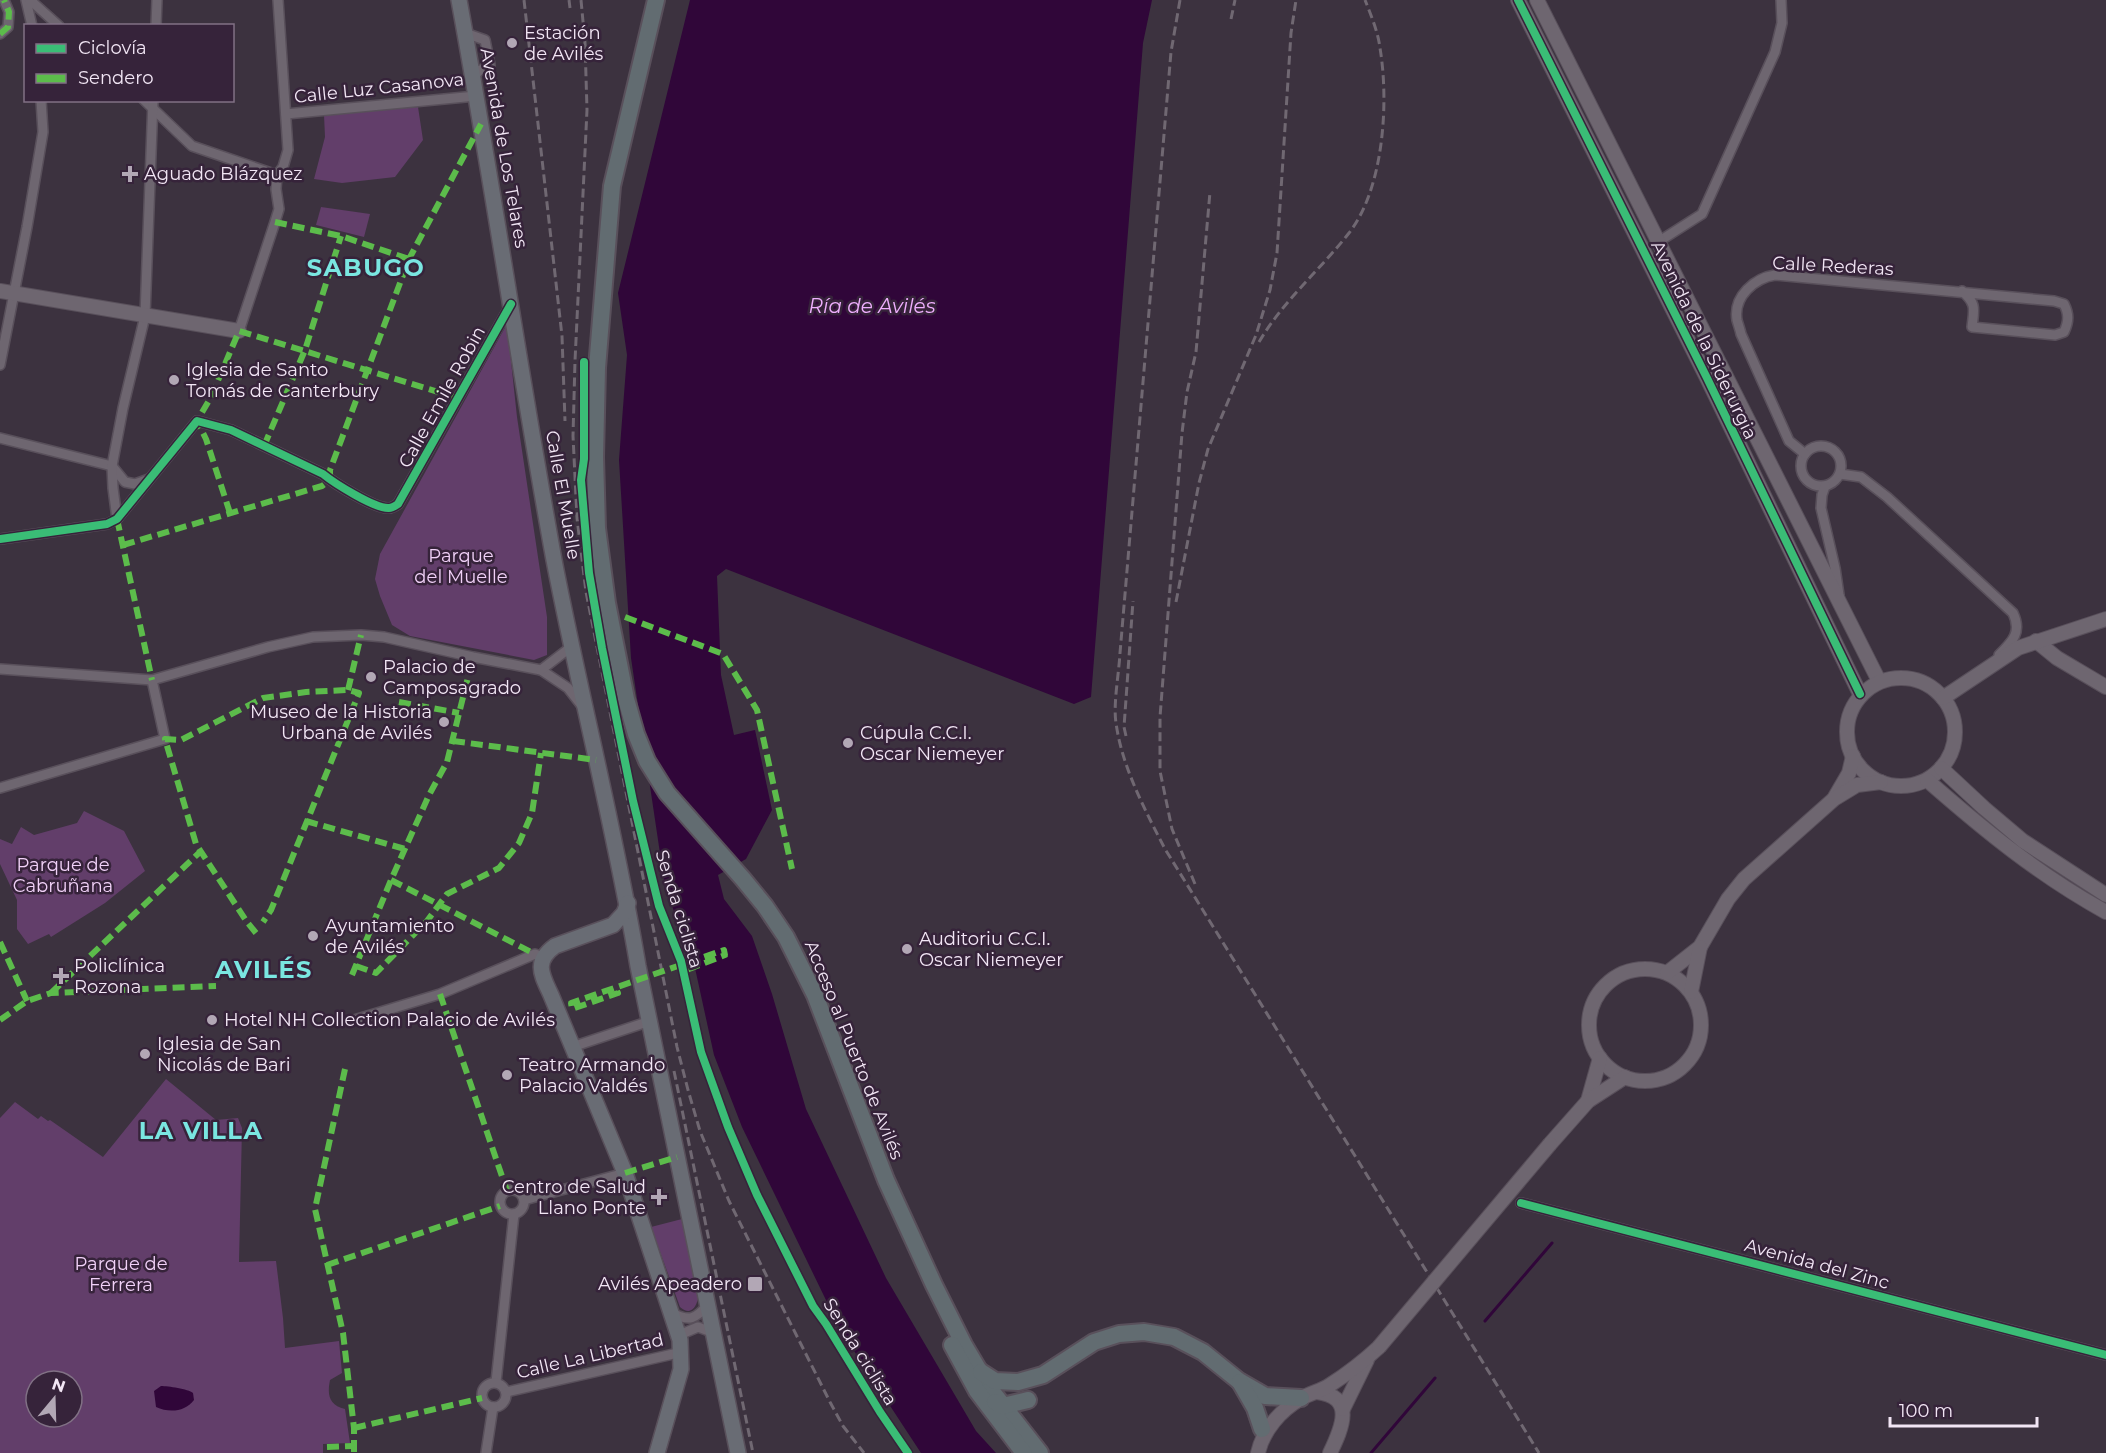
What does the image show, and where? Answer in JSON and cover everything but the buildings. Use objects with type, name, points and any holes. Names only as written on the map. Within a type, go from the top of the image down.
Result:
[{"type":"highway","name":"Acceso al Puerto de Avilés","points":[[656,0],[612,186],[597,368],[595,457],[597,528],[607,603],[626,699],[636,734],[648,761],[667,793],[743,879],[786,937],[802,968],[886,1180]]},
{"type":"highway","points":[[886,1180],[903,1233],[948,1337],[977,1391],[1024,1453]]},
{"type":"highway","points":[[886,1180],[933,1286],[964,1345],[1003,1406],[1040,1453]]},
{"type":"highway","points":[[981,1371],[995,1381],[1017,1382],[1043,1375],[1094,1342],[1119,1334],[1144,1332],[1174,1336],[1203,1352],[1239,1381],[1265,1395],[1301,1398]]},
{"type":"highway","points":[[948,1337],[992,1400],[1003,1406],[1028,1401]]},
{"type":"highway","points":[[1040,1453],[1026,1426],[1025,1414],[1028,1401],[1043,1375]]},
{"type":"highway","points":[[1239,1381],[1255,1408],[1262,1429]]},
{"type":"highway","points":[[1017,1382],[1003,1406],[1004,1417],[1031,1453]]},
{"type":"main road","name":"Avenida de Los Telares","points":[[459,0],[511,304]]},
{"type":"main road","name":"Avenida de la Siderurgia","points":[[1518,0],[1707,378],[1860,694]]},
{"type":"main road","name":"Avenida de la Siderurgia","points":[[1537,0],[1879,681]]},
{"type":"main road","points":[[7,293],[239,331]]},
{"type":"main road","name":"Calle El Muelle","points":[[511,304],[571,647],[628,903],[638,966]]},
{"type":"main road","points":[[1943,698],[2018,648],[2106,619]]},
{"type":"main road","points":[[2036,641],[2057,658],[2106,687]]},
{"type":"main road","points":[[1691,992],[1700,947],[1728,899],[1744,879],[1834,799],[1857,785],[1883,782],[1905,785],[1927,780],[1941,768],[1950,755],[1954,740],[1954,725],[1950,711],[1943,698],[1929,686],[1911,679],[1893,678],[1879,681],[1860,694],[1849,715],[1848,745],[1853,756],[1863,770],[1883,782]]},
{"type":"main road","points":[[1834,799],[1849,773],[1853,756]]},
{"type":"main road","points":[[1941,768],[2023,841],[2106,895]]},
{"type":"main road","points":[[1927,780],[1973,821],[2014,853],[2064,888],[2106,912]]},
{"type":"main road","points":[[628,903],[619,920],[602,930],[555,946],[543,957],[542,973],[625,1173],[681,1346],[681,1368],[657,1453]]},
{"type":"main road","points":[[602,930],[622,937],[629,943],[638,966],[738,1453]]},
{"type":"main road","points":[[1667,972],[1700,947]]},
{"type":"main road","points":[[1639,969],[1653,969],[1667,972],[1679,979],[1691,992],[1699,1007],[1701,1035],[1695,1051],[1685,1065],[1670,1076],[1651,1081],[1638,1081],[1614,1071],[1600,1058],[1591,1042],[1589,1023],[1591,1007],[1609,981],[1623,973],[1639,969]]},
{"type":"main road","points":[[1588,1101],[1600,1058]]},
{"type":"main road","points":[[1330,1453],[1341,1426],[1343,1410],[1374,1352],[1588,1101],[1625,1077]]},
{"type":"main road","points":[[1258,1453],[1271,1425],[1301,1398],[1317,1392],[1374,1352]]},
{"type":"main road","points":[[1317,1392],[1327,1393],[1338,1399],[1343,1410]]},
{"type":"street","points":[[0,34],[8,27],[9,12],[4,0]]},
{"type":"street","points":[[28,0],[32,24]]},
{"type":"street","points":[[28,0],[57,24]]},
{"type":"street","points":[[156,24],[157,0]]},
{"type":"street","points":[[239,331],[279,208],[276,189],[277,175],[283,167],[288,150],[278,0]]},
{"type":"street","points":[[1658,242],[1702,214],[1775,52],[1782,23],[1781,0]]},
{"type":"street","name":"Calle Luz Casanova","points":[[286,114],[476,96]]},
{"type":"street","points":[[0,365],[7,293],[43,132],[41,102]]},
{"type":"street","points":[[153,105],[192,146],[277,175]]},
{"type":"street","points":[[117,519],[112,466],[145,316],[153,105]]},
{"type":"street","name":"Calle Rederas","points":[[1805,454],[1790,441],[1742,334],[1737,319],[1737,310],[1744,292],[1762,278],[1775,275],[1962,291],[2055,301],[2064,304],[2068,313],[2068,323],[2064,332],[2055,335],[1972,327],[1974,308],[1971,299],[1962,291]]},
{"type":"street","name":"Calle Emile Robin","points":[[151,478],[197,421],[231,430],[323,474],[330,480],[377,504],[388,508],[398,504],[511,304]]},
{"type":"street","points":[[0,438],[112,466],[125,482],[135,483],[151,478]]},
{"type":"street","points":[[1822,445],[1832,448],[1839,455],[1842,464],[1840,474],[1834,482],[1826,486],[1815,486],[1807,481],[1802,473],[1801,463],[1805,454],[1812,447],[1822,445]]},
{"type":"street","points":[[1840,474],[1861,477],[1887,497],[2013,613],[2017,623],[2016,634],[1985,670]]},
{"type":"street","points":[[0,539],[108,524],[117,519],[151,478]]},
{"type":"street","points":[[1826,486],[1822,495],[1821,508],[1841,606]]},
{"type":"street","points":[[0,669],[152,680],[268,646],[313,637],[361,634],[541,670],[568,687],[587,713]]},
{"type":"street","points":[[541,670],[571,647]]},
{"type":"street","points":[[0,788],[165,739],[152,680]]},
{"type":"street","points":[[354,1020],[440,994],[535,954],[543,957]]},
{"type":"street","points":[[572,1047],[650,1021]]},
{"type":"street","points":[[524,1200],[625,1173]]},
{"type":"street","points":[[510,1190],[517,1191],[524,1200],[523,1208],[514,1214],[507,1214],[500,1203],[502,1194],[510,1190]]},
{"type":"street","name":"Avenida del Zinc","points":[[1521,1203],[2106,1355]]},
{"type":"street","points":[[496,1382],[514,1214]]},
{"type":"street","points":[[672,1313],[681,1318],[692,1318],[699,1315],[708,1305]]},
{"type":"street","name":"Calle La Libertad","points":[[506,1392],[681,1346],[684,1333],[689,1329],[698,1327],[714,1333]]},
{"type":"street","points":[[496,1382],[506,1392],[503,1403],[493,1407],[484,1401],[482,1395],[486,1385],[496,1382]]},
{"type":"street","points":[[486,1453],[493,1407]]},
{"type":"green space","points":[[418,107],[423,140],[395,177],[342,183],[314,179],[325,137],[324,115]]},
{"type":"green space","points":[[321,207],[370,214],[364,237],[316,225]]},
{"type":"green space","name":"Parque del Muelle","points":[[507,324],[517,417],[547,617],[547,655],[534,660],[410,636],[392,625],[375,579],[380,554]]},
{"type":"green space","name":"Parque de Cabruñana","points":[[84,811],[124,831],[145,871],[105,903],[51,937],[49,934],[28,944],[17,929],[17,900],[0,864],[0,839],[12,844],[21,827],[34,835],[77,823]]},
{"type":"green space","name":"Parque de Ferrera","points":[[166,1079],[216,1120],[238,1118],[242,1128],[239,1262],[276,1261],[285,1348],[339,1341],[342,1373],[330,1380],[329,1395],[335,1405],[345,1409],[350,1443],[323,1444],[323,1453],[0,1453],[0,1118],[15,1102],[38,1119],[41,1116],[103,1157]]},
{"type":"green space","points":[[682,1219],[698,1299],[689,1311],[680,1307],[651,1227]]},
{"type":"water","name":"Ría de Avilés","points":[[690,0],[1152,0],[1143,43],[1091,697],[1074,704],[726,569],[717,576],[721,675],[734,735],[755,730],[772,810],[746,859],[718,875],[724,899],[752,936],[772,994],[806,1109],[886,1278],[976,1431],[996,1453],[921,1453],[841,1331],[742,1127],[714,1055],[695,968],[665,887],[631,658],[619,460],[627,355],[618,293]]},
{"type":"water","points":[[161,1386],[193,1393],[194,1400],[186,1407],[176,1410],[156,1407],[154,1391]]},
{"type":"waterway","points":[[1485,1321],[1552,1243]]},
{"type":"waterway","points":[[1371,1453],[1435,1378]]},
{"type":"railway","points":[[524,0],[562,336],[565,421]]},
{"type":"railway","points":[[569,0],[570,8]]},
{"type":"railway","points":[[581,0],[587,110],[573,436],[577,518],[586,592],[677,1047],[700,1131],[729,1201],[830,1402],[843,1426],[864,1453]]},
{"type":"railway","points":[[1180,0],[1171,52],[1116,698],[1115,715],[1123,756],[1135,788],[1165,849],[1539,1453]]},
{"type":"railway","points":[[1231,19],[1235,0]]},
{"type":"railway","points":[[1176,602],[1199,483],[1208,449],[1256,335],[1270,290],[1277,253],[1291,33],[1296,0]]},
{"type":"railway","points":[[1259,342],[1290,299],[1349,233],[1370,193],[1381,144],[1384,93],[1379,42],[1365,0]]},
{"type":"railway","points":[[1195,884],[1172,829],[1160,771],[1160,717],[1182,433],[1187,392],[1196,352],[1210,192]]},
{"type":"railway","points":[[1126,736],[1124,727],[1133,601]]},
{"type":"railway","points":[[674,1071],[753,1453]]},
{"type":"marked path","points":[[0,34],[8,27],[9,12],[4,0]]},
{"type":"marked path","points":[[330,480],[330,470],[409,259],[481,124]]},
{"type":"marked path","points":[[275,222],[341,236],[409,259]]},
{"type":"marked path","points":[[264,446],[305,350],[341,236]]},
{"type":"marked path","points":[[230,513],[206,439],[197,421],[211,397],[239,331],[458,398]]},
{"type":"marked path","points":[[123,545],[322,486],[330,480]]},
{"type":"marked path","points":[[117,519],[152,680]]},
{"type":"marked path","points":[[625,617],[723,654],[757,710],[792,869]]},
{"type":"marked path","points":[[348,690],[361,635]]},
{"type":"marked path","points":[[352,975],[391,880],[429,795],[447,762],[473,657]]},
{"type":"marked path","points":[[256,933],[196,844],[165,739],[181,740],[263,698],[306,692],[348,690],[359,693],[271,910],[263,922]]},
{"type":"marked path","points":[[399,702],[459,713]]},
{"type":"marked path","points":[[453,741],[596,760]]},
{"type":"marked path","points":[[356,966],[376,973],[427,921],[447,894],[499,868],[519,843],[532,813],[541,753]]},
{"type":"marked path","points":[[306,821],[405,849]]},
{"type":"marked path","points":[[51,993],[200,852]]},
{"type":"marked path","points":[[391,880],[535,954]]},
{"type":"marked path","points":[[0,942],[27,1001]]},
{"type":"marked path","points":[[617,991],[618,993],[572,1009],[571,1003],[724,950],[725,955],[679,973]]},
{"type":"marked path","points":[[0,1020],[27,1001],[51,993],[216,986]]},
{"type":"marked path","points":[[440,994],[507,1191]]},
{"type":"marked path","points":[[345,1069],[315,1209],[343,1333],[354,1428],[354,1453]]},
{"type":"marked path","points":[[625,1173],[677,1157]]},
{"type":"marked path","points":[[327,1265],[500,1206]]},
{"type":"marked path","points":[[354,1428],[482,1398]]},
{"type":"marked path","points":[[327,1447],[354,1446]]},
{"type":"cycle path","points":[[1518,0],[1707,378],[1860,694]]},
{"type":"cycle path","points":[[0,539],[107,524],[117,519],[197,421],[231,430],[323,474],[365,500],[383,507],[394,507],[398,504],[511,304]]},
{"type":"cycle path","name":"Senda ciclista","points":[[584,362],[584,459],[581,480],[589,573],[633,801],[659,906],[681,961],[701,1052],[728,1127],[757,1195],[813,1306],[908,1453]]},
{"type":"cycle path","points":[[1521,1203],[2106,1355]]},
{"type":"place","name":"Estación de Avilés","points":[[512,43]]},
{"type":"place","name":"Aguado Blázquez","points":[[130,174]]},
{"type":"place","name":"Iglesia de Santo Tomás de Canterbury","points":[[174,380]]},
{"type":"place","name":"Palacio de Camposagrado","points":[[371,677]]},
{"type":"place","name":"Museo de la Historia Urbana de Avilés","points":[[444,722]]},
{"type":"place","name":"Cúpula C.C.I. Oscar Niemeyer","points":[[848,743]]},
{"type":"place","name":"Ayuntamiento de Avilés","points":[[313,936]]},
{"type":"place","name":"Auditoriu C.C.I. Oscar Niemeyer","points":[[907,949]]},
{"type":"place","name":"Policlínica Rozona","points":[[61,976]]},
{"type":"place","name":"Hotel NH Collection Palacio de Avilés","points":[[212,1020]]},
{"type":"place","name":"Iglesia de San Nicolás de Bari","points":[[145,1054]]},
{"type":"place","name":"Teatro Armando Palacio Valdés","points":[[507,1075]]},
{"type":"place","name":"Centro de Salud Llano Ponte","points":[[659,1197]]},
{"type":"place","name":"Avilés Apeadero","points":[[755,1284]]},
{"type":"district","name":"SABUGO","points":[[366,268]]},
{"type":"district","name":"AVILÉS","points":[[264,970]]},
{"type":"district","name":"LA VILLA","points":[[201,1131]]}]
